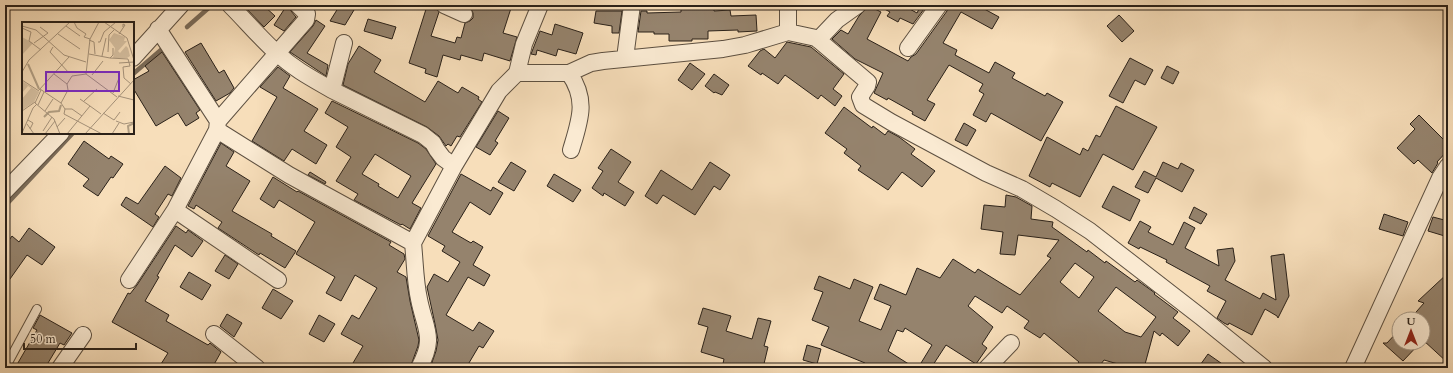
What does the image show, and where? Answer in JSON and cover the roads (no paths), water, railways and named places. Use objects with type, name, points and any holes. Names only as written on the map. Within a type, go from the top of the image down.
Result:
[{"type":"street","points":[[134,57],[181,5]]},
{"type":"street","points":[[230,5],[276,53],[303,74],[423,135],[433,143],[442,158],[454,166]]},
{"type":"street","points":[[129,280],[175,210],[218,125],[307,17],[307,14],[298,5]]},
{"type":"street","points":[[444,5],[464,14]]},
{"type":"street","points":[[419,368],[425,358],[429,339],[418,299],[413,243],[454,166],[499,91],[517,73],[524,44],[540,5]]},
{"type":"street","points":[[625,58],[632,5]]},
{"type":"street","points":[[788,5],[788,32]]},
{"type":"street","points":[[818,40],[837,20],[858,5]]},
{"type":"street","points":[[908,48],[939,5]]},
{"type":"street","points":[[158,29],[218,125],[289,175],[413,243]]},
{"type":"street","points":[[517,73],[569,73],[591,63],[625,58],[723,50],[788,32],[816,38],[868,82],[860,97],[863,105],[891,122],[1004,180],[1049,205],[1090,231],[1195,312],[1264,368]]},
{"type":"street","points":[[332,90],[344,42]]},
{"type":"street","points":[[569,73],[580,94],[580,116],[572,150]]},
{"type":"street","points":[[5,191],[60,134]]},
{"type":"street","points":[[1353,368],[1440,178],[1448,166]]},
{"type":"street","points":[[175,210],[278,280]]},
{"type":"street","points":[[214,334],[257,368]]},
{"type":"street","points":[[60,368],[83,335]]},
{"type":"street","points":[[987,368],[1011,343]]},
{"type":"lane","points":[[5,368],[37,309]]},
{"type":"waterway","points":[[187,27],[212,5]]},
{"type":"waterway","points":[[134,73],[162,49]]},
{"type":"waterway","points":[[5,206],[72,134]]}]
